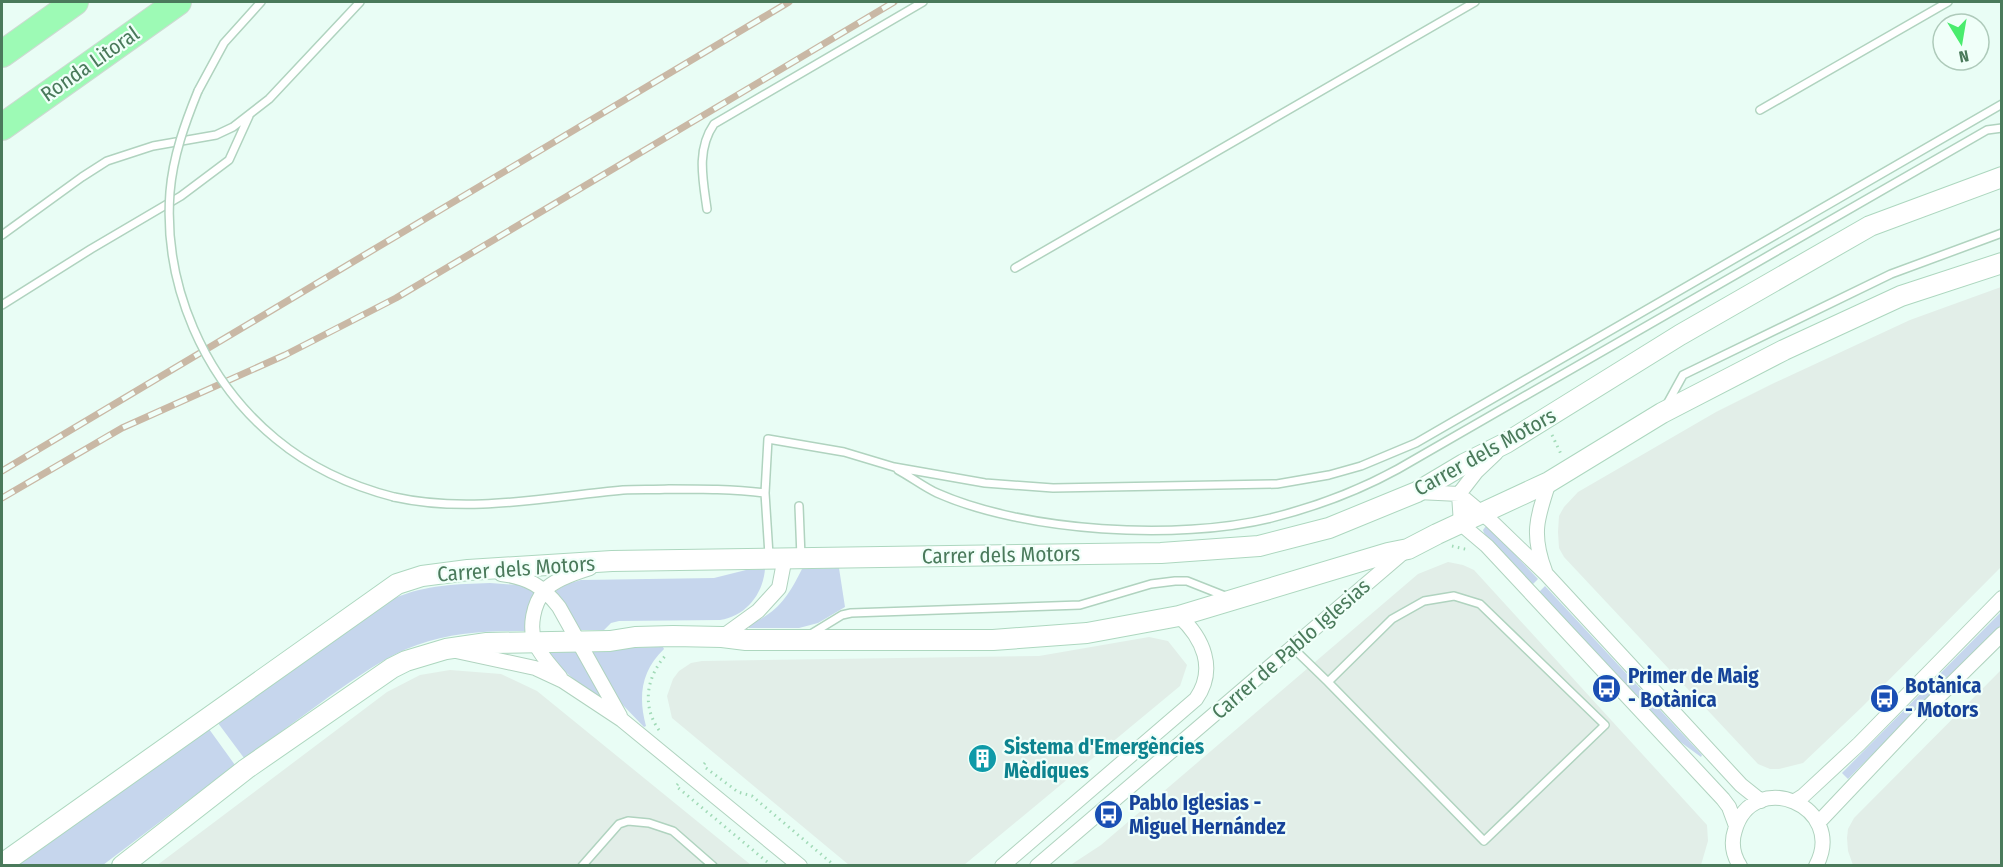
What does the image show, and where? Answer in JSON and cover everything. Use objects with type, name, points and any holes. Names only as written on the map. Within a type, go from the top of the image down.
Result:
[{"type":"highway","points":[[2,54],[75,2]]},
{"type":"highway","name":"Ronda Litoral","points":[[2,127],[178,2]]},
{"type":"street","name":"Carrer dels Motors","points":[[2,864],[397,584],[422,576],[468,570],[612,561],[1161,553],[1259,546],[1329,528],[1417,492],[1464,464],[1506,443],[1680,335],[1870,226],[2001,177]]},
{"type":"street","points":[[133,860],[246,770],[392,668],[406,661],[446,649],[486,643],[610,641],[635,637],[722,637],[746,640],[993,640],[1048,637],[1087,633],[1179,616],[1408,549],[1549,482],[1662,413],[1784,350],[1901,296],[2001,263]]},
{"type":"street","points":[[1506,443],[1476,472],[1459,494],[1461,524],[1486,546],[1723,799],[1729,807],[1736,826]]},
{"type":"street","points":[[1547,575],[1538,552],[1536,527],[1549,482]]},
{"type":"street","points":[[1417,492],[1459,494],[1483,514],[1547,575],[1734,777],[1761,801]]},
{"type":"street","name":"Carrer de Pablo Iglesias","points":[[1037,866],[1408,549]]},
{"type":"street","points":[[722,637],[758,611],[779,588],[785,557]]},
{"type":"street","points":[[563,681],[535,642],[532,629],[536,608],[545,590],[572,573],[612,561]]},
{"type":"street","points":[[468,570],[517,576],[545,590],[559,607],[622,720]]},
{"type":"street","points":[[1795,801],[1859,744],[2001,598]]},
{"type":"street","name":"Carrer de Pablo Iglesias","points":[[1002,866],[1196,699],[1204,681],[1206,658],[1198,636],[1179,616]]},
{"type":"street","points":[[1818,823],[2001,634]]},
{"type":"street","points":[[446,649],[535,668],[563,681],[622,720],[800,866]]},
{"type":"street","points":[[1737,864],[1733,844],[1736,826],[1746,811],[1761,801],[1778,798],[1795,801],[1810,811],[1818,823],[1821,840],[1819,863]]},
{"type":"lane","points":[[261,2],[224,43],[198,91],[180,140],[170,192],[173,253],[185,307],[205,353],[229,391],[258,423],[277,440],[315,466],[339,478],[365,489],[394,497],[434,503],[475,505],[513,503],[626,490],[731,489],[765,494]]},
{"type":"lane","points":[[2,235],[107,161],[142,149],[216,135],[234,127],[269,99],[360,2]]},
{"type":"lane","points":[[707,209],[702,159],[705,139],[714,124],[923,2]]},
{"type":"lane","points":[[1015,268],[1475,2]]},
{"type":"lane","points":[[1760,110],[1947,2]]},
{"type":"lane","points":[[785,557],[765,494],[768,439],[844,452],[894,467],[985,483],[1065,488],[1277,484],[1320,477],[1361,466],[1416,443],[2001,104]]},
{"type":"lane","points":[[2,305],[181,196],[229,160],[250,114]]},
{"type":"lane","points":[[894,467],[936,492],[962,502],[1038,522],[1074,526],[1120,529],[1195,528],[1268,518],[1305,508],[1372,483],[1398,469],[1988,130],[2001,128]]},
{"type":"lane","points":[[1662,413],[1683,375],[1891,274],[2001,233]]},
{"type":"lane","points":[[785,557],[799,506]]},
{"type":"lane","points":[[804,639],[842,615],[851,613],[1080,605],[1151,584],[1175,581],[1196,584],[1233,599]]},
{"type":"lane","points":[[1293,648],[1484,840],[1605,725],[1480,604],[1454,596],[1425,601],[1392,618],[1328,682]]},
{"type":"lane","points":[[582,866],[619,824],[628,821],[673,831],[713,866]]},
{"type":"path","name":"Carrer dels Motors","points":[[1551,433],[1565,460]]},
{"type":"path","points":[[662,732],[650,714],[649,685],[658,663],[672,649]]},
{"type":"path","points":[[704,764],[708,760]]},
{"type":"path","points":[[697,761],[738,792],[752,796],[835,866]]},
{"type":"path","points":[[678,784],[676,786],[772,866]]},
{"type":"shaded area","points":[[2001,287],[2001,567],[1803,763],[1779,769],[1770,769],[1758,764],[1564,557],[1559,548],[1559,516],[1578,492],[1716,412],[1910,320]]},
{"type":"shaded area","points":[[1486,526],[1538,579],[1532,585],[1484,533]]},
{"type":"shaded area","points":[[1448,562],[1474,570],[1707,825],[1708,841],[1701,865],[1069,866],[1101,845],[1418,574]]},
{"type":"shaded area","points":[[839,568],[845,607],[818,623],[799,628],[749,628],[749,625],[768,615],[781,603],[802,569]]},
{"type":"shaded area","points":[[765,569],[761,587],[752,602],[738,614],[720,620],[619,621],[611,623],[604,630],[578,630],[554,592],[567,584],[581,580],[714,578],[746,570]]},
{"type":"shaded area","points":[[490,583],[519,585],[536,593],[527,631],[458,635],[405,650],[361,674],[244,758],[218,723],[395,598],[430,588]]},
{"type":"shaded area","points":[[1545,586],[1702,755],[1701,757],[1675,738],[1539,592]]},
{"type":"shaded area","points":[[2001,612],[2001,625],[1848,779],[1842,773]]},
{"type":"shaded area","points":[[1149,637],[1168,641],[1187,665],[1180,686],[964,865],[849,865],[672,718],[667,696],[673,679],[679,671],[691,663],[702,661],[1039,656]]},
{"type":"shaded area","points":[[663,647],[664,649],[650,666],[643,685],[642,705],[646,726],[644,727],[619,701],[589,650],[590,648]]},
{"type":"shaded area","points":[[574,648],[605,701],[602,703],[549,658],[547,649]]},
{"type":"shaded area","points":[[450,670],[501,674],[537,691],[751,865],[156,866],[387,692],[420,675]]},
{"type":"shaded area","points":[[2001,670],[2001,865],[1853,865],[1848,851],[1847,838],[1848,829],[1854,818]]},
{"type":"shaded area","points":[[209,729],[235,765],[103,865],[18,865]]},
{"type":"railway","points":[[2,471],[789,2]]},
{"type":"railway","points":[[2,498],[122,428],[285,355],[396,298],[894,2]]},
{"type":"place","name":"Primer de Maig - Botànica","points":[[1607,688]]},
{"type":"place","name":"Botànica - Motors","points":[[1884,698]]},
{"type":"place","name":"Sistema d'Emergències Mèdiques","points":[[983,759]]},
{"type":"place","name":"Pablo Iglesias - Miguel Hernández","points":[[1108,815]]}]
